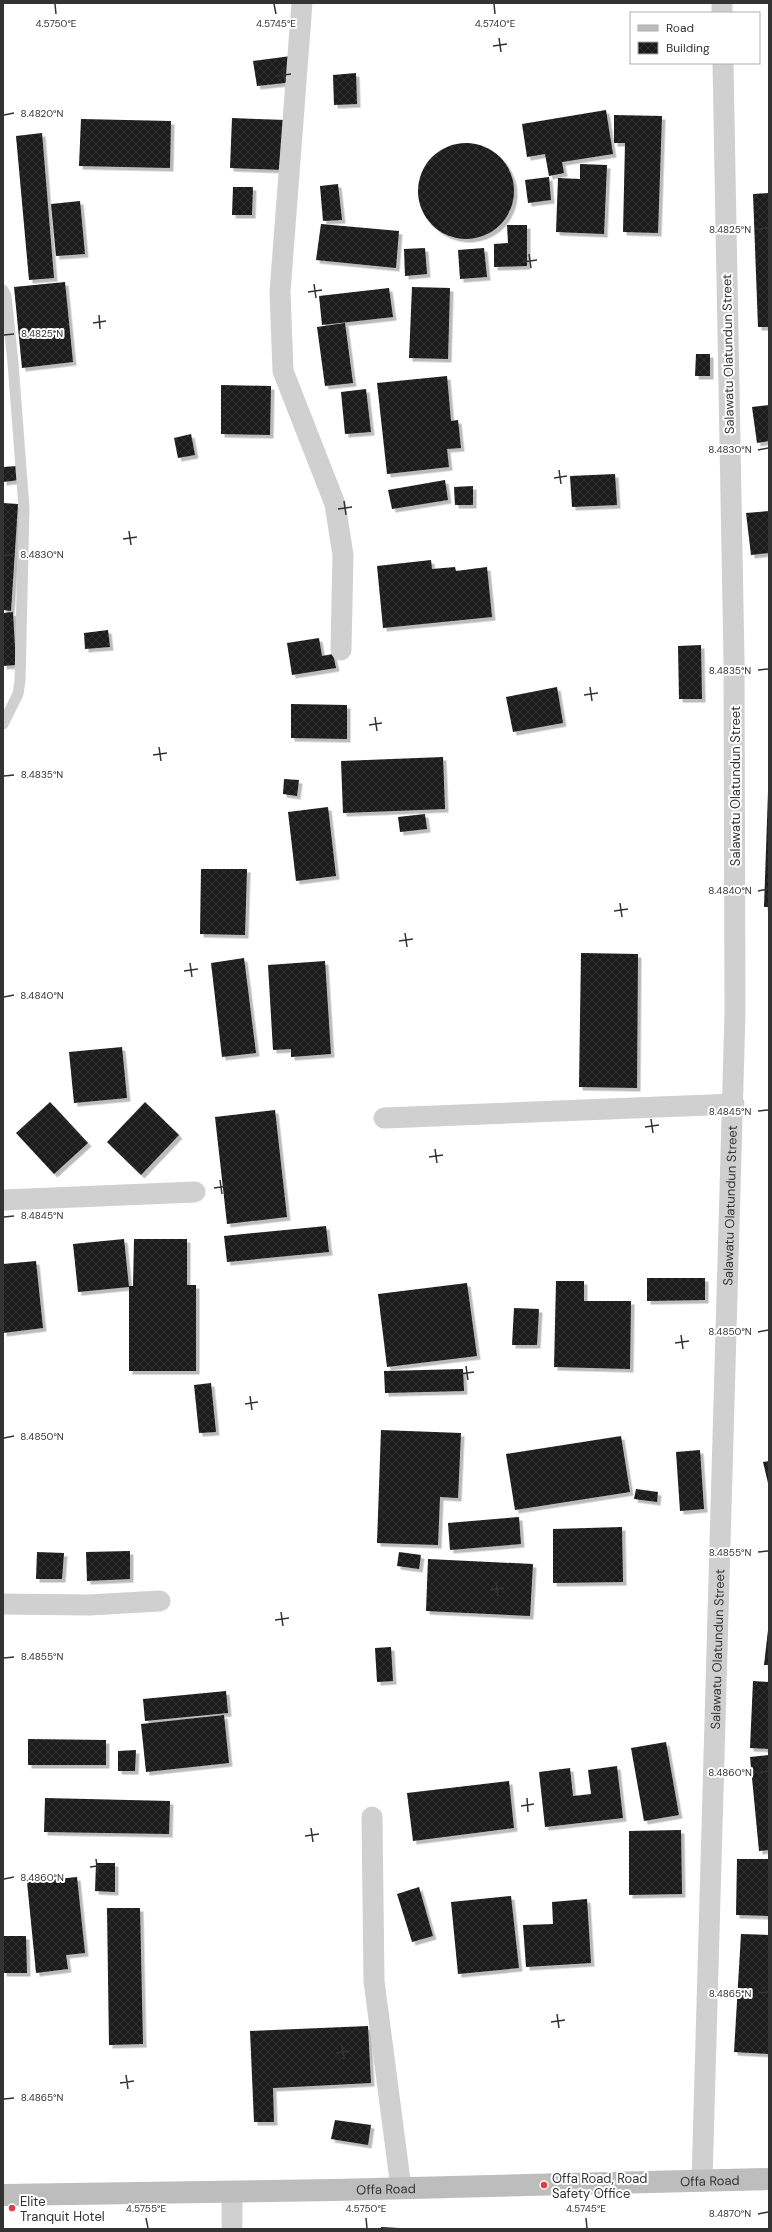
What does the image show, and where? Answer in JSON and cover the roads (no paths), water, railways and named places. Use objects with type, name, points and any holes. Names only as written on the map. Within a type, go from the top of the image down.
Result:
[{"type":"street","points":[[302,3],[280,292],[282,371],[335,504],[343,555],[341,650]]},
{"type":"street","name":"Salawatu Olatundun Street","points":[[702,2181],[734,1104],[734,659],[723,64]]},
{"type":"street","points":[[384,1118],[734,1104]]},
{"type":"street","points":[[3,1200],[195,1192]]},
{"type":"street","points":[[3,1604],[89,1605],[160,1601]]},
{"type":"street","points":[[372,1817],[374,1981],[401,2188]]},
{"type":"street","name":"Offa Road","points":[[3,2195],[232,2192],[769,2179]]},
{"type":"street","points":[[232,2192],[232,2229]]},
{"type":"lane","points":[[3,290],[6,296],[13,363],[24,508],[20,681],[18,694],[3,724]]},
{"type":"place","name":"Offa Road, Road Safety Office","points":[[544,2185]]},
{"type":"place","name":"Elite Tranquit Hotel","points":[[12,2208]]}]
